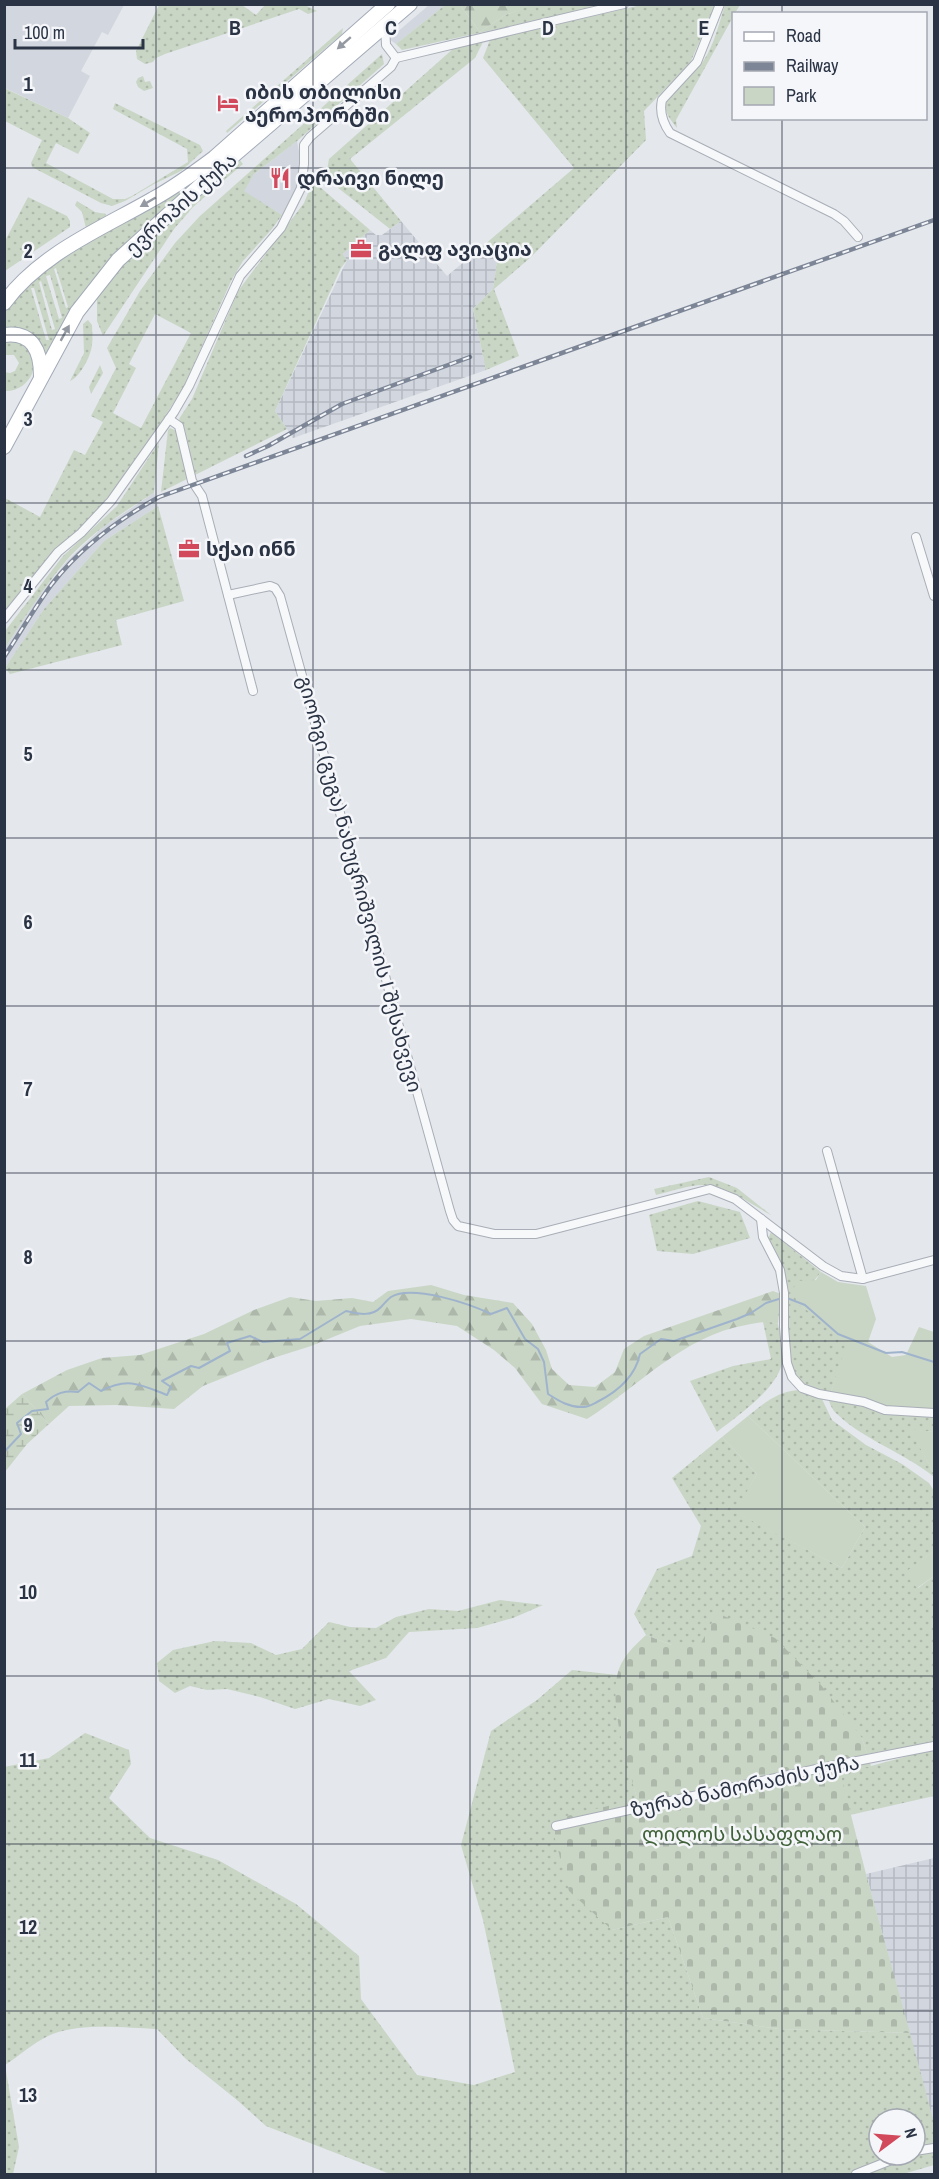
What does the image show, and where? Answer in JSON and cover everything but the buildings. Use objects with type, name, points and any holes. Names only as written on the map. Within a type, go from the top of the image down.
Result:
[{"type":"main road","name":"ევროპის ქუჩა","points":[[4,447],[77,312],[118,260],[233,156],[410,4]]},
{"type":"main road","name":"ევროპის ქუჩა","points":[[4,303],[18,285],[40,266],[78,241],[179,183],[214,158],[386,7]]},
{"type":"main road","points":[[4,335],[18,335],[28,339],[36,347],[40,356],[41,376]]},
{"type":"street","points":[[396,57],[624,4]]},
{"type":"street","points":[[720,4],[697,62],[662,100],[660,107],[664,124],[670,133],[834,214],[844,221],[858,237]]},
{"type":"street","points":[[386,7],[386,45],[396,57]]},
{"type":"street","points":[[4,619],[58,552],[81,533],[111,501],[169,419],[189,386],[240,276],[281,228],[302,188],[303,145],[391,67],[396,57]]},
{"type":"street","points":[[169,419],[181,430],[192,481],[202,496],[253,691]]},
{"type":"street","points":[[916,537],[934,596]]},
{"type":"street","name":"გიორგი (გუგა) ნახუცრიშვილის I შესახვევი","points":[[228,595],[270,586],[275,588],[280,596],[450,1210],[458,1226],[494,1233],[536,1234],[710,1189],[735,1199],[761,1219]]},
{"type":"street","points":[[827,1151],[863,1279]]},
{"type":"street","points":[[761,1219],[823,1266],[841,1276],[863,1279],[934,1260]]},
{"type":"street","points":[[761,1219],[763,1236],[780,1270],[784,1293],[783,1327],[786,1354],[792,1377],[802,1388],[819,1394],[864,1402],[885,1410],[934,1413]]},
{"type":"street","name":"ზურაბ ნამორაძის ქუჩა","points":[[556,1826],[934,1746]]},
{"type":"street","points":[[856,2175],[875,2167]]},
{"type":"shaded area","points":[[4,5],[124,5],[108,35],[102,32],[81,71],[90,76],[68,118],[5,88]]},
{"type":"shaded area","points":[[429,5],[445,5],[396,44],[389,39]]},
{"type":"shaded area","points":[[297,141],[301,162],[300,176],[296,190],[282,215],[243,191],[254,174]]},
{"type":"shaded area","points":[[401,221],[447,276],[483,246],[497,262],[493,289],[473,309],[486,370],[293,438],[275,411],[347,260],[343,254],[370,230],[376,235],[382,235]]},
{"type":"shaded area","points":[[154,493],[158,506],[104,541],[44,609],[5,668],[5,648],[39,596],[67,561],[103,527]]},
{"type":"shaded area","points":[[934,1858],[934,2124],[866,1874]]},
{"type":"green space","points":[[159,5],[242,5],[256,15],[265,5],[305,5],[317,11],[308,14],[299,9],[165,54],[145,64],[137,59],[136,51]]},
{"type":"green space","points":[[445,5],[460,5],[480,32],[505,15],[528,5],[604,5],[402,50],[396,44]]},
{"type":"green space","points":[[460,5],[528,5],[505,15],[480,32]]},
{"type":"green space","points":[[641,5],[716,5],[690,63],[644,111],[646,140],[531,257],[494,289],[519,356],[486,370],[473,309],[493,289],[497,262],[483,246],[574,168],[483,58],[490,40]]},
{"type":"green space","points":[[725,5],[740,5],[735,12],[732,12],[732,19],[676,120],[677,128],[666,110],[667,98],[703,62]]},
{"type":"green space","points":[[343,28],[342,34],[227,133],[226,131]]},
{"type":"green space","points":[[483,42],[475,58],[350,159],[401,221],[390,229],[318,172],[327,171],[329,159],[454,48]]},
{"type":"green space","points":[[382,54],[384,64],[297,141],[254,174],[244,191],[282,215],[243,261],[231,281],[184,387],[140,454],[91,517],[58,549],[5,612],[5,498],[40,517],[74,450],[85,455],[103,422],[91,416],[116,368],[107,348],[140,291],[175,243],[200,216]],"holes":[[[155,314],[191,333],[141,428],[113,413],[136,368],[129,364]]]},
{"type":"green space","points":[[143,76],[145,82],[150,81],[153,88],[144,91],[138,87],[136,82]]},
{"type":"green space","points":[[4,88],[68,118],[90,133],[78,154],[56,143],[46,163],[113,199],[125,199],[132,196],[188,162],[187,149],[113,109],[115,103],[200,145],[203,151],[181,171],[125,201],[112,206],[101,203],[32,167],[31,163],[42,140],[5,121]]},
{"type":"green space","points":[[239,159],[243,164],[193,207],[174,229],[103,336],[97,321],[97,296],[124,261]]},
{"type":"green space","points":[[221,160],[159,216],[45,357],[5,329],[5,312],[15,296],[42,272]],"holes":[[[56,268],[68,307],[66,308],[54,269]],[[50,275],[62,318],[59,319],[46,276]],[[41,281],[55,329],[52,330],[39,282]],[[31,288],[34,288],[49,340],[46,340]]]},
{"type":"green space","points":[[313,181],[370,230],[343,254],[347,260],[341,268],[275,411],[287,429],[195,475],[184,426],[179,419],[192,399],[238,291],[304,203]]},
{"type":"green space","points":[[28,197],[67,216],[70,227],[5,271],[5,241]]},
{"type":"green space","points":[[77,201],[106,216],[86,228],[82,212],[75,205]]},
{"type":"green space","points":[[88,320],[92,325],[91,350],[81,371],[70,381],[84,353],[83,324]]},
{"type":"green space","points":[[5,339],[23,344],[30,351],[34,366],[28,381],[14,390],[5,391],[4,372],[15,371],[19,363],[14,355],[5,355]]},
{"type":"green space","points":[[100,365],[103,373],[91,394],[89,387]]},
{"type":"green space","points":[[170,428],[177,431],[189,478],[161,492],[168,430]]},
{"type":"green space","points":[[159,442],[154,493],[86,541],[66,561],[49,582],[5,648],[5,631],[63,556],[117,506]]},
{"type":"green space","points":[[158,506],[184,601],[116,620],[122,645],[10,674],[5,668],[44,609],[104,541]]},
{"type":"green space","points":[[709,1177],[737,1188],[771,1215],[715,1186],[695,1186],[656,1195],[654,1189]]},
{"type":"green space","points":[[698,1201],[740,1212],[750,1238],[693,1254],[657,1251],[649,1215]]},
{"type":"green space","points":[[771,1232],[821,1272],[797,1303],[849,1340],[831,1392],[804,1386],[795,1376],[790,1362],[785,1319],[788,1293],[784,1267],[768,1239]]},
{"type":"green space","points":[[821,1272],[838,1282],[866,1286],[876,1319],[868,1342],[892,1357],[906,1355],[919,1327],[934,1332],[934,1411],[885,1407],[831,1392],[848,1340],[838,1336],[797,1303],[793,1291],[796,1281],[816,1280]]},
{"type":"green space","points":[[431,1285],[464,1295],[513,1303],[532,1324],[546,1350],[552,1369],[569,1385],[595,1387],[615,1372],[624,1349],[644,1336],[773,1291],[781,1294],[778,1324],[766,1322],[746,1325],[702,1340],[662,1364],[587,1419],[542,1404],[515,1368],[494,1350],[457,1326],[411,1319],[360,1326],[311,1346],[270,1359],[203,1386],[174,1409],[116,1405],[69,1406],[49,1424],[22,1394],[67,1370],[102,1358],[140,1355],[204,1334],[254,1310],[290,1297],[316,1301],[352,1298],[373,1302],[388,1291]]},
{"type":"green space","points":[[763,1322],[778,1324],[783,1352],[781,1367],[776,1378],[758,1399],[717,1432],[690,1381],[733,1366],[771,1359]]},
{"type":"green space","points":[[798,1390],[821,1397],[832,1420],[866,1445],[902,1464],[929,1483],[934,1491],[934,1551],[905,1573],[918,1588],[934,1576],[934,1742],[867,1754],[862,1738],[700,1645],[672,1645],[646,1635],[634,1614],[657,1569],[692,1556],[701,1526],[672,1478],[722,1437],[757,1474],[736,1512],[842,1568],[865,1527],[748,1416],[777,1396]]},
{"type":"green space","points":[[22,1394],[49,1424],[27,1444],[5,1472],[5,1409]]},
{"type":"green space","points":[[828,1398],[934,1416],[934,1432],[911,1430],[934,1477],[848,1423],[834,1411]]},
{"type":"green space","points":[[748,1416],[865,1527],[842,1568],[735,1512],[757,1474],[722,1437]]},
{"type":"green space","points":[[910,1429],[934,1432],[934,1474]]},
{"type":"green space","points":[[934,1551],[934,1576],[917,1588],[904,1573]]},
{"type":"green space","points":[[500,1600],[543,1605],[513,1618],[477,1628],[409,1632],[386,1658],[349,1671],[376,1700],[360,1706],[329,1699],[295,1709],[227,1689],[207,1690],[190,1686],[175,1693],[159,1681],[157,1663],[173,1650],[215,1641],[251,1643],[276,1655],[302,1649],[329,1622],[350,1627],[376,1628],[396,1617],[429,1609],[458,1611]]},
{"type":"green space","name":"ლილოს სასაფლაო","points":[[717,1613],[775,1638],[821,1685],[862,1738],[871,1766],[840,1772],[910,2033],[779,2029],[703,2018],[668,1917],[612,1930],[569,1891],[550,1820],[637,1799],[621,1738],[616,1706],[617,1676],[624,1658],[646,1635],[672,1645],[700,1645]]},
{"type":"green space","points":[[572,1670],[617,1675],[617,1717],[637,1799],[612,1930],[668,1917],[703,2018],[779,2029],[910,2033],[934,2123],[934,2165],[903,2174],[390,2174],[266,2126],[186,2059],[157,2029],[87,2027],[48,2036],[5,2065],[19,2147],[13,2174],[5,2174],[4,1767],[49,1758],[85,1733],[129,1750],[131,1764],[109,1798],[150,1838],[218,1860],[296,1904],[359,1956],[361,1999],[417,2075],[474,2085],[515,2072],[483,1920],[461,1845],[491,1731],[537,1700]]},
{"type":"green space","points":[[934,1749],[934,1796],[850,1815],[839,1771],[871,1766]]},
{"type":"waterway","points":[[4,1452],[21,1434],[17,1423],[32,1411],[48,1409],[46,1402],[57,1394],[69,1391],[78,1392],[89,1383],[101,1391],[126,1383],[141,1385],[167,1395],[171,1387],[162,1381],[191,1366],[199,1368],[230,1351],[227,1343],[250,1336],[263,1342],[300,1339],[346,1311],[360,1314],[374,1312],[391,1297],[400,1294],[413,1293],[441,1297],[491,1314],[507,1308],[525,1339],[538,1349],[544,1362],[548,1394],[565,1404],[579,1407],[586,1407],[618,1388],[634,1370],[640,1354],[661,1339],[674,1341],[737,1319],[766,1303],[782,1298]]},
{"type":"waterway","points":[[787,1298],[805,1305],[838,1334],[886,1353],[902,1352],[934,1362]]},
{"type":"railway","points":[[4,657],[52,584],[75,558],[115,525],[159,497],[934,220]]},
{"type":"railway","points":[[246,456],[342,404],[470,357]]},
{"type":"place","name":"იბის თბილისი აეროპორტში","points":[[228,103]]},
{"type":"place","name":"დრაივი ნილე","points":[[280,178]]},
{"type":"place","name":"გალფ ავიაცია","points":[[361,249]]},
{"type":"place","name":"სქაი ინნ","points":[[189,549]]}]
